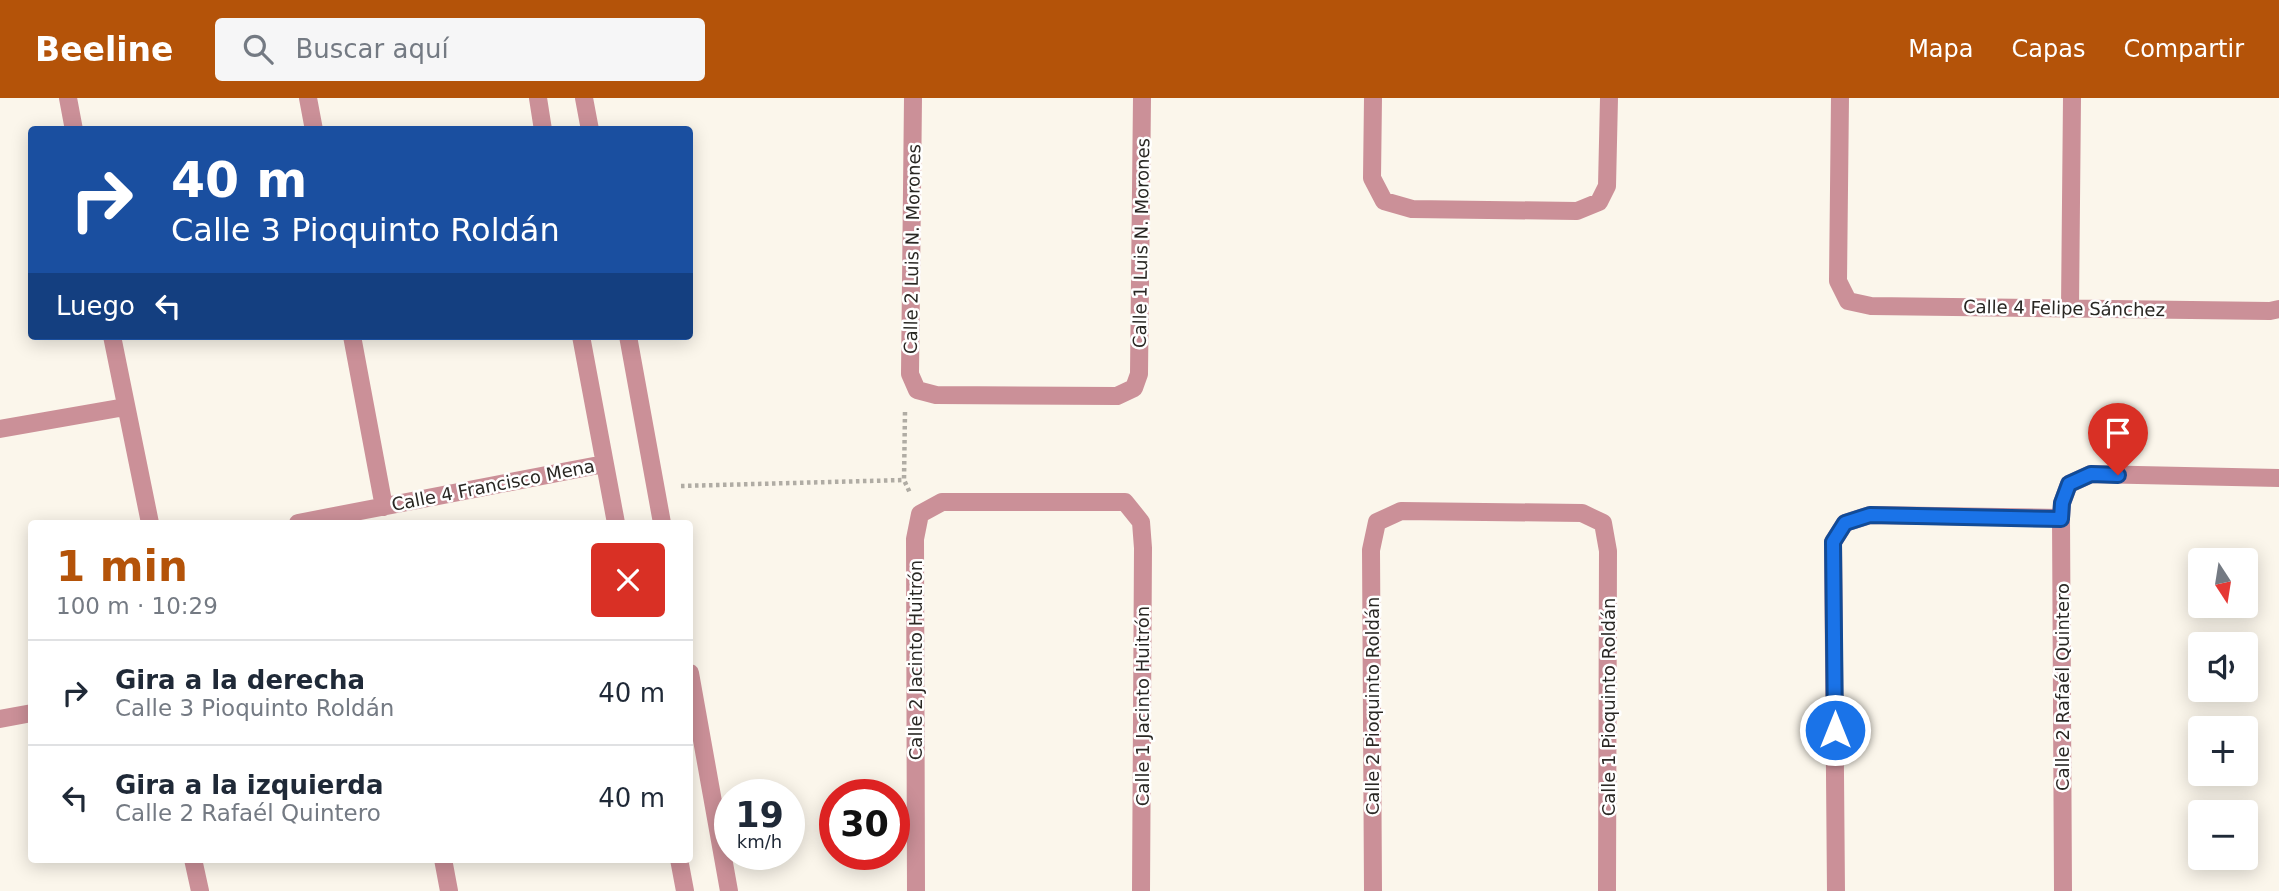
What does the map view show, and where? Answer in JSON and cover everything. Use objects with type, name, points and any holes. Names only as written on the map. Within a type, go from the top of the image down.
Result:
[{"type":"street","points":[[68,98],[73,126]]},
{"type":"street","points":[[308,98],[313,126]]},
{"type":"street","points":[[538,98],[542,126]]},
{"type":"street","points":[[584,98],[589,126]]},
{"type":"street","name":"Calle 2 Luis N. Morones","points":[[913,98],[910,374],[917,390]]},
{"type":"street","name":"Calle 1 Luis N. Morones","points":[[917,390],[936,395],[1117,396],[1134,388],[1139,374],[1142,98]]},
{"type":"street","points":[[1373,98],[1372,178],[1384,201],[1412,209],[1577,211],[1599,202],[1607,186],[1609,98]]},
{"type":"street","name":"Calle 4 Felipe Sánchez","points":[[1840,98],[1838,281],[1848,301],[1871,306],[2279,309]]},
{"type":"street","points":[[2070,308],[2072,98]]},
{"type":"street","points":[[113,340],[149,520]]},
{"type":"street","points":[[353,340],[384,506]]},
{"type":"street","points":[[582,340],[615,520]]},
{"type":"street","points":[[629,340],[662,520]]},
{"type":"street","points":[[0,429],[125,407]]},
{"type":"street","name":"Calle 4 Francisco Mena","points":[[313,520],[604,464]]},
{"type":"street","name":"Calle 2 Rafaél Quintero","points":[[2063,891],[2061,519],[2062,503],[2069,484],[2091,474],[2279,478]]},
{"type":"street","name":"Calle 1 Jacinto Huitrón","points":[[920,514],[942,502],[1125,502],[1141,522],[1141,891]]},
{"type":"street","name":"Calle 1 Pioquinto Roldán","points":[[1377,522],[1401,511],[1415,511],[1582,513],[1603,523],[1608,551],[1607,891]]},
{"type":"street","name":"Calle 2 Jacinto Huitrón","points":[[916,891],[915,539],[920,514]]},
{"type":"street","points":[[1836,891],[1833,542],[1845,523],[1870,515],[2061,519]]},
{"type":"street","name":"Calle 2 Pioquinto Roldán","points":[[1373,891],[1371,550],[1377,522]]},
{"type":"street","points":[[693,690],[729,891]]},
{"type":"street","points":[[0,719],[28,714]]},
{"type":"street","points":[[194,863],[200,891]]},
{"type":"street","points":[[444,863],[449,891]]},
{"type":"street","points":[[680,863],[685,891]]},
{"type":"path","points":[[917,390],[905,412],[904,480],[920,514]]},
{"type":"path","points":[[656,487],[904,480]]},
{"type":"route","points":[[1835,730],[1833,542],[1845,523],[1870,515],[2061,519],[2062,503],[2069,484],[2091,474],[2118,475]]}]
